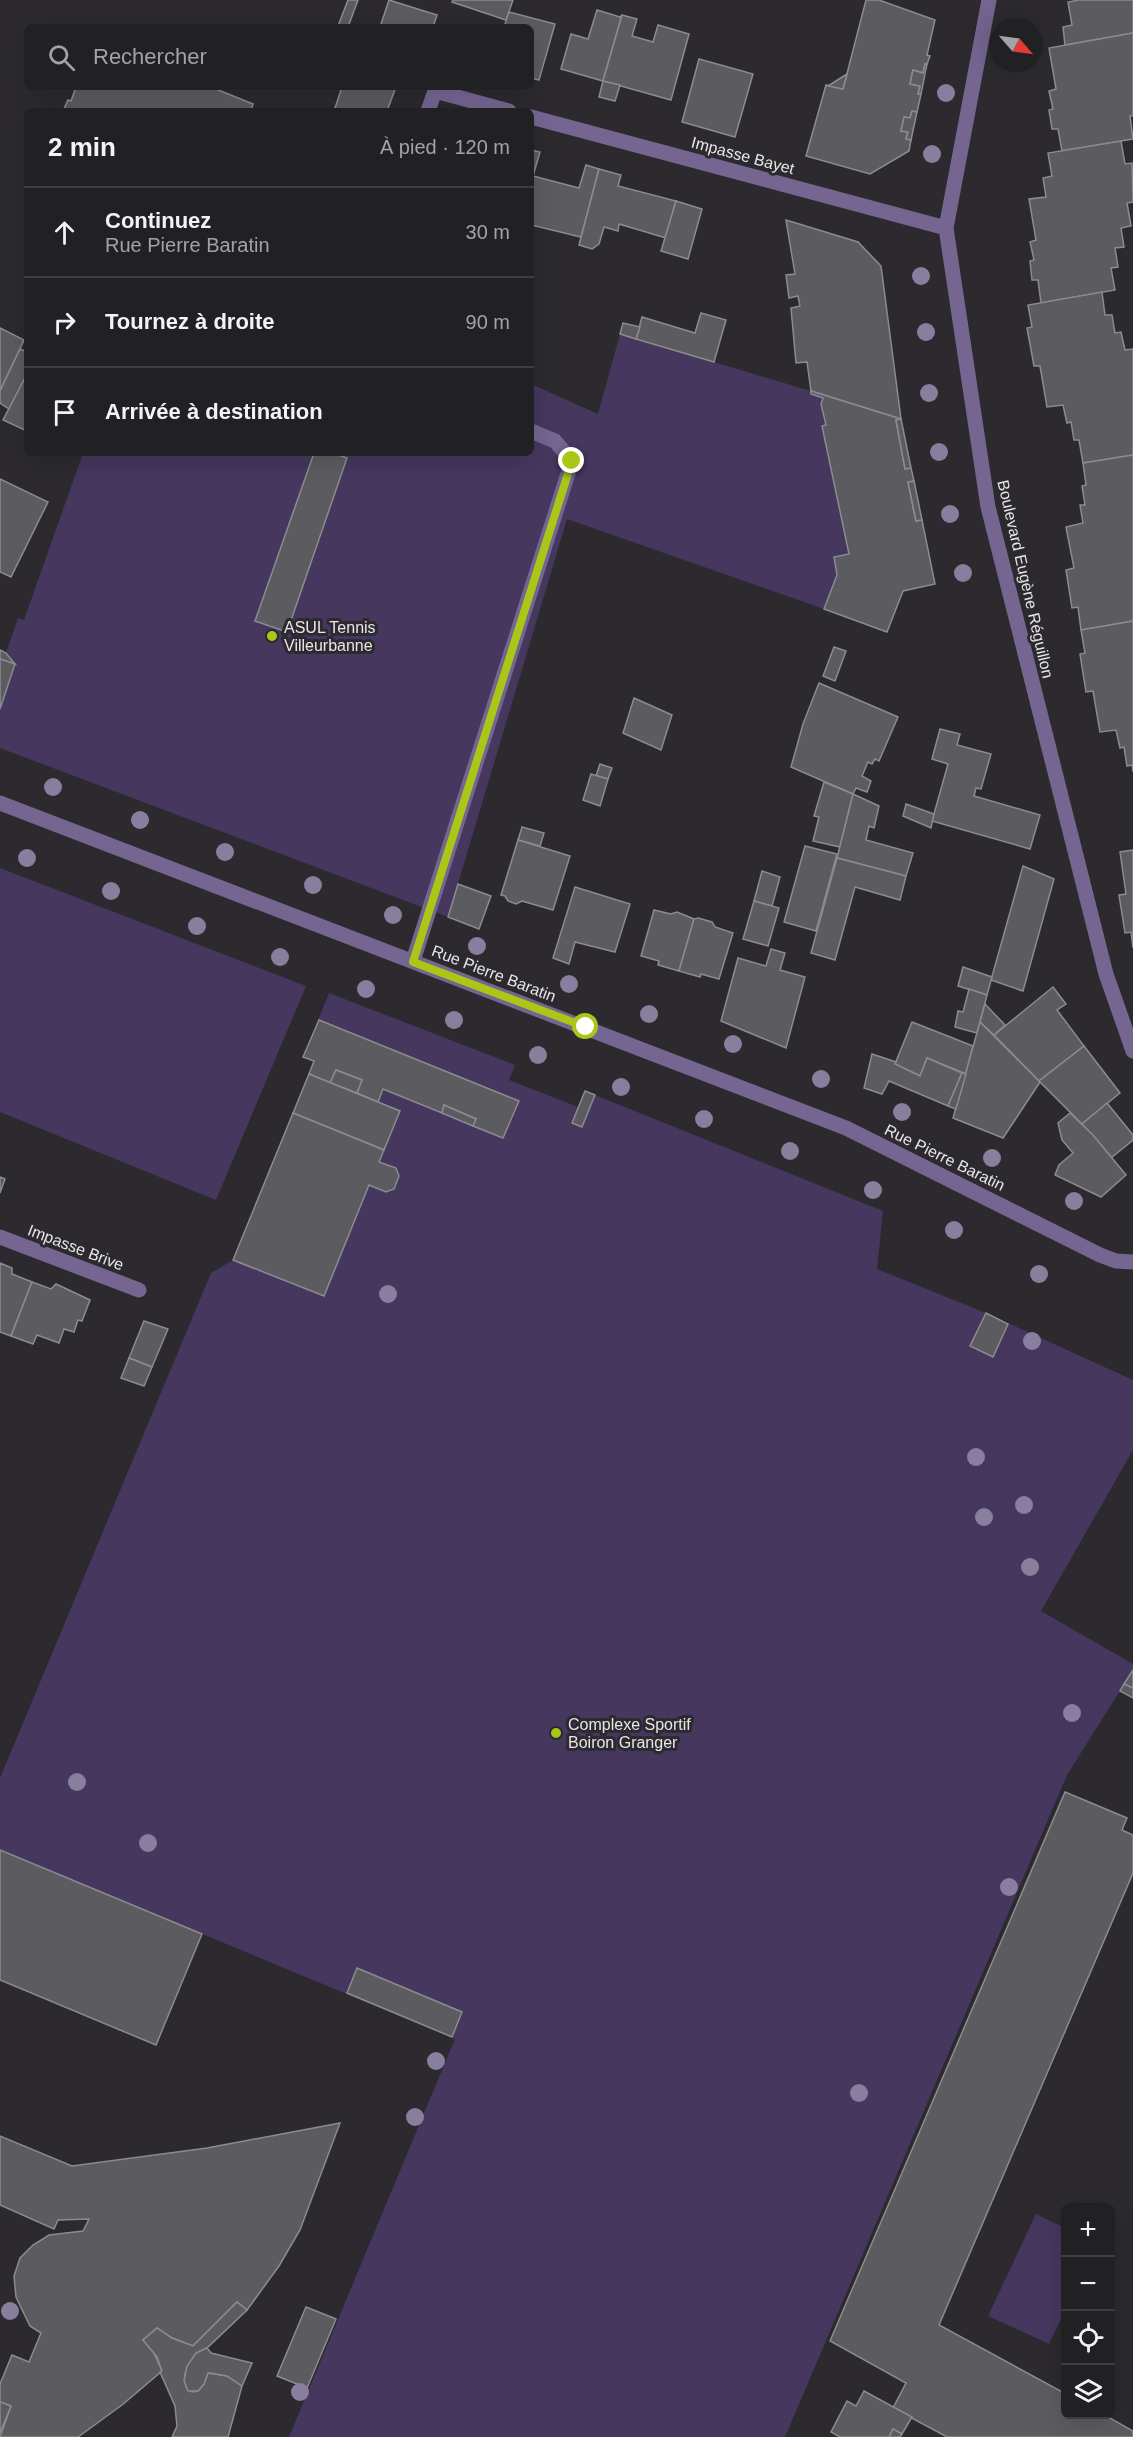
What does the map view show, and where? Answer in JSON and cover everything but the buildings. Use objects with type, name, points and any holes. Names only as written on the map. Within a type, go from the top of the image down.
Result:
[{"type":"street","name":"Boulevard Eugène Réguillon","points":[[989,0],[946,228],[988,507],[1106,974],[1133,1051]]},
{"type":"street","points":[[429,108],[435,91],[499,108]]},
{"type":"street","name":"Impasse Bayet","points":[[534,118],[946,228]]},
{"type":"street","points":[[413,962],[572,461],[555,441],[534,432]]},
{"type":"street","name":"Rue Pierre Baratin","points":[[0,803],[846,1128],[1100,1254],[1116,1261],[1133,1262]]},
{"type":"street","name":"Impasse Brive","points":[[0,1238],[139,1290]]},
{"type":"shaded area","name":"ASUL Tennis Villeurbanne","points":[[620,334],[811,391],[811,394],[823,398],[821,404],[826,425],[823,426],[849,554],[834,557],[837,575],[824,609],[567,519],[448,917],[0,748],[0,709],[15,665],[6,653],[18,618],[24,620],[82,456],[534,456],[534,385],[598,414]]},
{"type":"shaded area","points":[[0,868],[306,986],[216,1200],[0,1112]]},
{"type":"shaded area","name":"Complexe Sportif Boiron Granger","points":[[329,993],[515,1065],[509,1080],[578,1107],[585,1091],[883,1211],[877,1269],[986,1313],[1133,1380],[1133,1450],[1041,1611],[1133,1664],[1133,1670],[1067,1775],[785,2437],[289,2437],[455,2039],[0,1850],[0,1778],[211,1273],[233,1260],[314,1061],[303,1057]]},
{"type":"shaded area","points":[[1036,2214],[1061,2226],[1061,2318],[1049,2344],[988,2316]]},
{"type":"place","name":"ASUL Tennis Villeurbanne","points":[[272,636]]},
{"type":"place","name":"Complexe Sportif Boiron Granger","points":[[556,1733]]},
{"type":"route","points":[[572,461],[413,962],[586,1027]]}]
